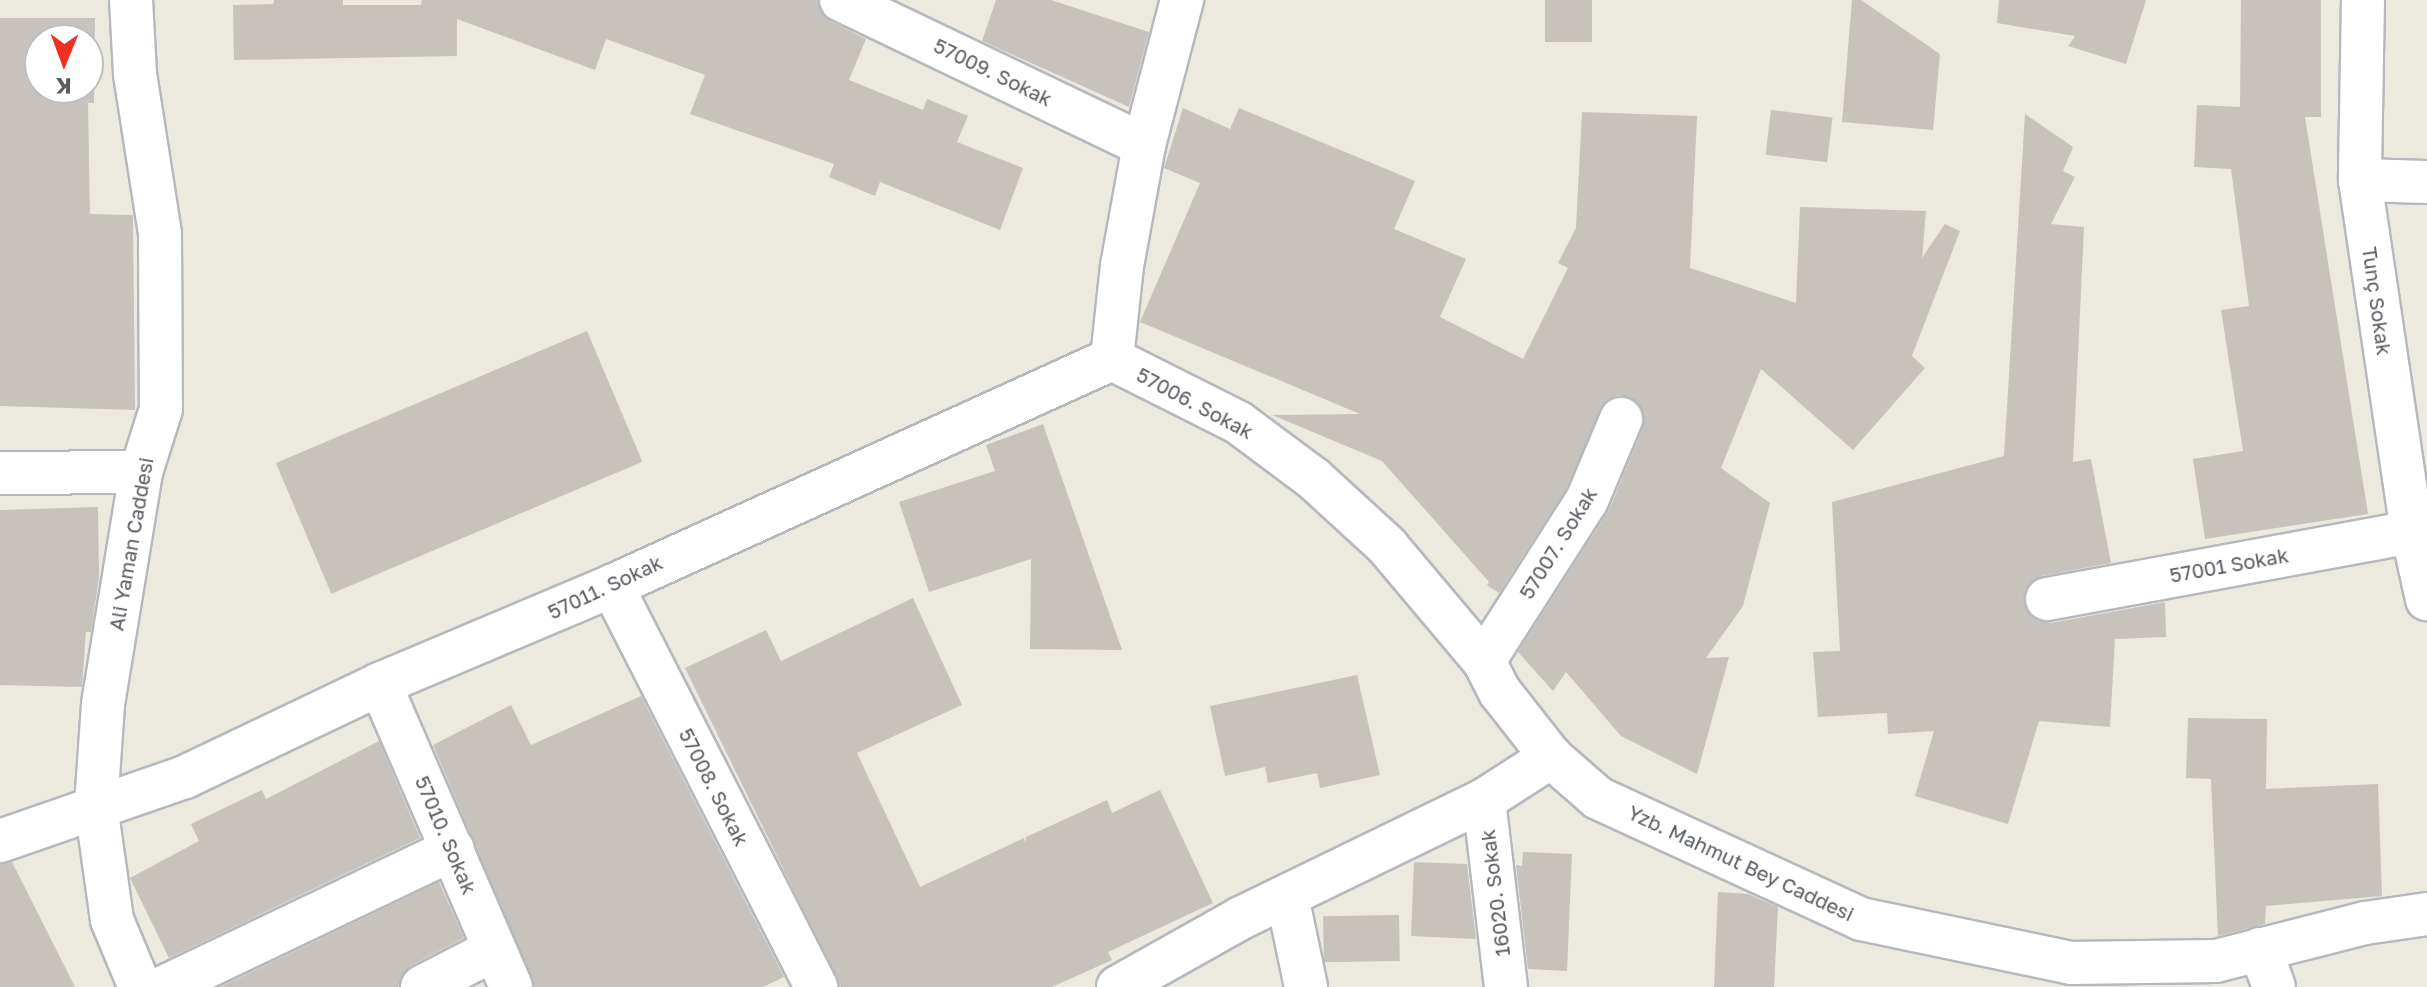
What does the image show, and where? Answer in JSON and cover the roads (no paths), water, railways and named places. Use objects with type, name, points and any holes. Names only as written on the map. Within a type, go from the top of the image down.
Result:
[{"type":"street","name":"Ali Yaman Caddesi","points":[[131,0],[135,74],[160,234],[161,409],[141,472],[103,705],[96,806],[112,920],[140,987]]},
{"type":"street","name":"57009. Sokak","points":[[841,0],[1144,145]]},
{"type":"street","name":"57006. Sokak","points":[[1182,0],[1144,145],[1122,266],[1112,359],[1239,423],[1314,479],[1387,546],[1484,661],[1500,692],[1551,757]]},
{"type":"street","name":"Tunç Sokak","points":[[2363,0],[2360,180],[2412,532],[2427,599]]},
{"type":"street","points":[[2360,180],[2427,182]]},
{"type":"street","name":"57011. Sokak","points":[[0,841],[185,777],[380,684],[612,586],[1112,359]]},
{"type":"street","name":"57007. Sokak","points":[[1484,661],[1587,500],[1621,419]]},
{"type":"street","points":[[0,473],[141,472]]},
{"type":"street","name":"57001 Sokak","points":[[2047,599],[2412,532]]},
{"type":"street","name":"57008. Sokak","points":[[612,586],[816,987]]},
{"type":"street","name":"57010. Sokak","points":[[380,684],[511,987]]},
{"type":"street","points":[[1118,987],[1287,896],[1484,800],[1551,757]]},
{"type":"street","name":"Yzb. Mahmut Bey Caddesi","points":[[1551,757],[1598,798],[1861,919],[2071,963],[2216,961],[2427,914]]},
{"type":"street","name":"16020. Sokak","points":[[1484,800],[1506,987]]},
{"type":"street","points":[[164,987],[453,849]]},
{"type":"street","points":[[1287,896],[1306,987]]},
{"type":"street","points":[[2260,949],[2274,987]]},
{"type":"street","points":[[422,987],[493,950]]}]
